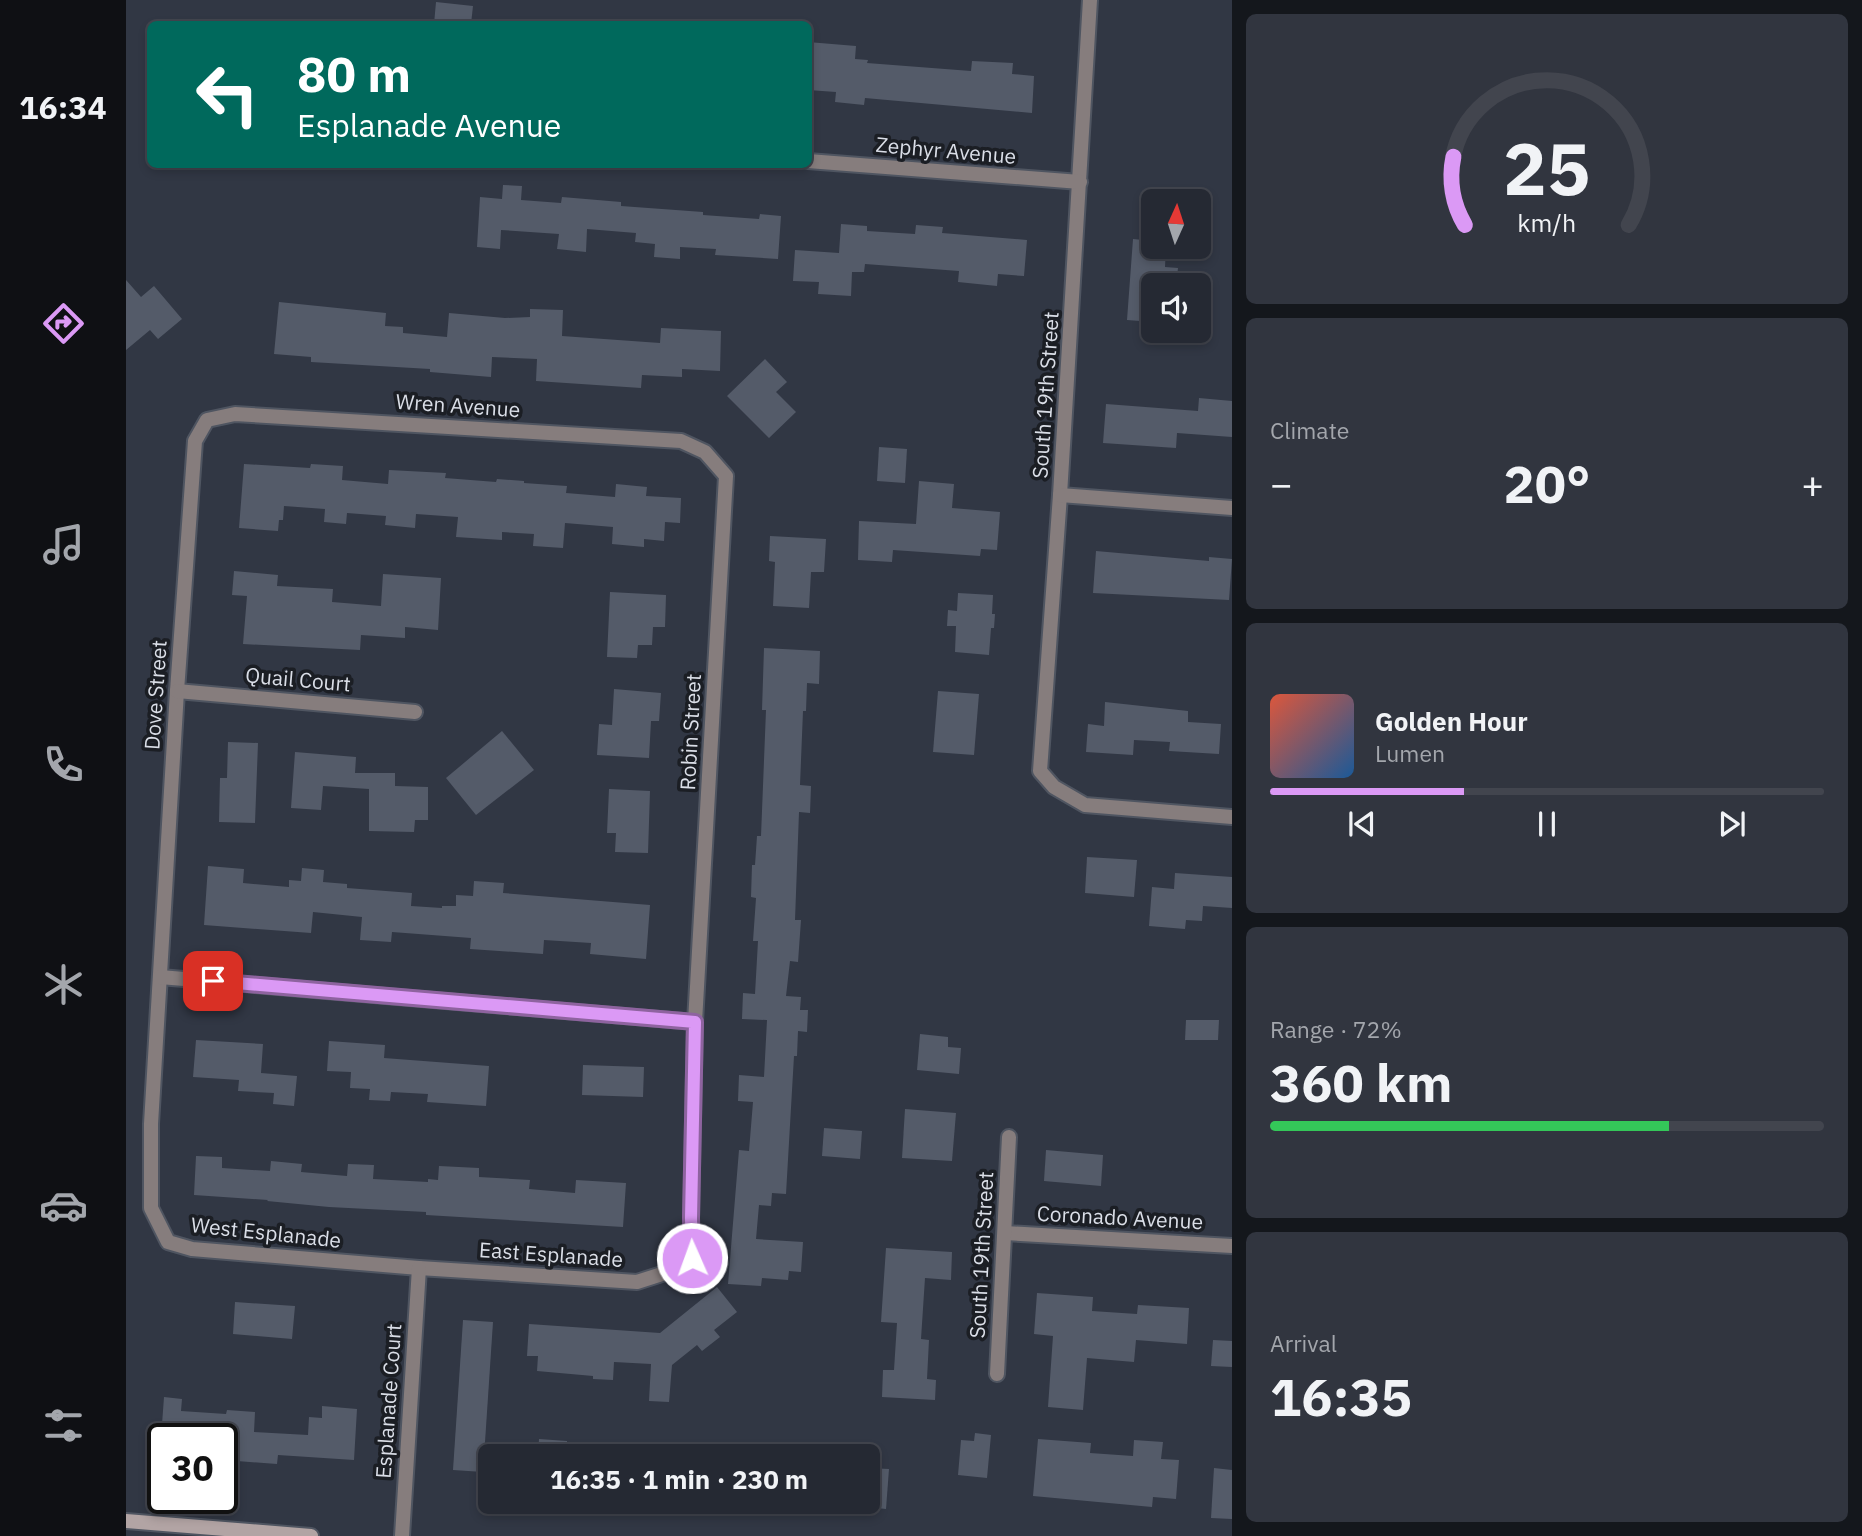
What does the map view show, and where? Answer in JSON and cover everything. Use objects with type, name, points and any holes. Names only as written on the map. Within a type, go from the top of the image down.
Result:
[{"type":"street","name":"South 19th Street","points":[[1090,0],[1040,771],[1054,787],[1085,805],[1232,817]]},
{"type":"street","name":"Zephyr Avenue","points":[[812,161],[1080,182]]},
{"type":"street","name":"Wren Avenue","points":[[207,420],[235,414],[681,441],[705,452]]},
{"type":"street","name":"Dove Street","points":[[160,977],[195,441],[207,420]]},
{"type":"street","name":"Robin Street","points":[[695,1022],[726,476],[705,452]]},
{"type":"street","points":[[1060,495],[1232,508]]},
{"type":"street","name":"Quail Court","points":[[177,691],[415,712]]},
{"type":"street","points":[[160,977],[695,1022]]},
{"type":"street","name":"West Esplanade","points":[[160,977],[150,1125],[151,1208],[168,1242],[192,1249],[419,1268]]},
{"type":"street","name":"East Esplanade","points":[[419,1268],[637,1282],[668,1272],[692,1258],[695,1022]]},
{"type":"street","name":"South 19th Street","points":[[996,1374],[1009,1137]]},
{"type":"street","name":"Coronado Avenue","points":[[1005,1233],[1232,1246]]},
{"type":"street","name":"Esplanade Court","points":[[402,1536],[419,1268]]},
{"type":"street","points":[[126,1521],[311,1536]]},
{"type":"building","points":[[436,2],[473,6],[471,21],[434,21]]},
{"type":"building","points":[[812,42],[856,46],[855,59],[868,60],[867,63],[971,71],[972,61],[1013,63],[1012,74],[1034,76],[1032,113],[865,98],[864,105],[835,102],[836,92],[812,90]]},
{"type":"building","points":[[503,185],[522,186],[521,200],[561,203],[562,197],[621,202],[621,206],[703,212],[703,215],[759,219],[760,214],[781,216],[778,259],[715,255],[716,249],[680,247],[680,259],[654,257],[655,244],[635,242],[636,233],[587,229],[586,252],[557,249],[559,234],[501,230],[500,249],[477,247],[480,197],[502,199]]},
{"type":"building","points":[[841,224],[867,226],[867,231],[915,234],[916,225],[943,227],[942,233],[1027,240],[1024,276],[998,274],[997,286],[958,282],[959,271],[865,264],[864,272],[852,272],[851,296],[818,294],[819,282],[793,281],[795,250],[839,253]]},
{"type":"building","points":[[1133,239],[1141,240],[1141,259],[1165,259],[1165,267],[1178,268],[1177,273],[1141,273],[1141,321],[1127,320]]},
{"type":"building","points":[[126,280],[141,297],[154,286],[182,319],[158,339],[150,330],[126,350]]},
{"type":"building","points":[[279,302],[386,313],[385,326],[403,327],[403,333],[447,337],[449,313],[505,318],[530,317],[530,309],[563,310],[562,336],[660,343],[661,328],[721,331],[720,371],[682,369],[682,377],[642,375],[641,388],[536,381],[537,359],[492,357],[491,377],[430,372],[430,369],[311,362],[311,357],[274,354]]},
{"type":"building","points":[[765,359],[787,382],[776,392],[796,412],[769,438],[727,396]]},
{"type":"building","points":[[1199,398],[1232,401],[1232,437],[1177,433],[1176,448],[1103,443],[1106,404],[1198,411]]},
{"type":"building","points":[[879,447],[907,449],[905,483],[877,481]]},
{"type":"building","points":[[244,464],[310,468],[311,464],[343,466],[342,480],[388,484],[389,470],[446,473],[445,478],[524,481],[567,486],[566,493],[615,497],[616,484],[647,487],[646,496],[681,498],[680,523],[665,522],[664,541],[644,539],[644,547],[612,544],[613,527],[565,523],[563,548],[533,546],[534,534],[502,532],[502,540],[456,537],[458,517],[416,514],[415,528],[385,525],[386,516],[347,513],[346,524],[324,522],[325,509],[284,506],[283,520],[279,520],[278,531],[239,528]]},
{"type":"building","points":[[919,481],[954,484],[952,508],[1000,512],[997,550],[981,549],[980,556],[893,550],[892,562],[858,560],[859,521],[916,524]]},
{"type":"building","points":[[770,536],[826,539],[824,572],[811,572],[809,608],[773,606],[775,562],[769,561]]},
{"type":"building","points":[[1096,551],[1209,561],[1209,557],[1232,559],[1229,600],[1093,593]]},
{"type":"building","points":[[234,571],[278,575],[277,586],[333,589],[332,602],[381,606],[383,574],[441,578],[438,630],[405,627],[405,638],[361,635],[360,650],[243,644],[247,596],[232,595]]},
{"type":"building","points":[[610,592],[666,595],[665,627],[653,627],[652,645],[638,645],[637,658],[607,657]]},
{"type":"building","points":[[958,593],[993,595],[992,614],[995,614],[989,655],[955,652],[956,626],[947,626],[948,610],[957,611]]},
{"type":"building","points":[[764,648],[820,651],[819,684],[807,683],[806,711],[803,711],[800,785],[811,786],[810,813],[799,812],[795,920],[801,920],[798,962],[790,961],[786,996],[801,997],[800,1010],[808,1010],[807,1032],[798,1031],[797,1056],[794,1056],[786,1194],[772,1193],[771,1206],[759,1205],[756,1239],[803,1242],[801,1272],[789,1271],[788,1280],[762,1278],[761,1286],[728,1284],[739,1150],[749,1151],[753,1102],[738,1101],[739,1075],[764,1077],[767,1020],[742,1019],[743,993],[755,994],[758,941],[753,941],[756,898],[751,897],[752,865],[755,865],[757,836],[761,836],[766,710],[762,710]]},
{"type":"building","points":[[614,689],[661,693],[659,721],[651,721],[649,758],[597,755],[599,724],[612,725]]},
{"type":"building","points":[[938,691],[979,694],[974,755],[933,752]]},
{"type":"building","points":[[1105,702],[1188,711],[1188,722],[1221,724],[1219,754],[1169,751],[1170,742],[1134,740],[1133,755],[1086,752],[1088,724],[1104,726]]},
{"type":"building","points":[[502,731],[534,770],[476,815],[446,778]]},
{"type":"building","points":[[228,742],[258,743],[255,823],[219,822],[220,778],[227,778]]},
{"type":"building","points":[[295,752],[356,757],[355,773],[395,773],[395,786],[428,787],[428,820],[415,820],[414,832],[369,831],[369,789],[323,786],[321,810],[291,808]]},
{"type":"building","points":[[609,789],[650,791],[648,853],[615,852],[616,833],[607,833]]},
{"type":"building","points":[[1087,857],[1137,860],[1134,897],[1085,893]]},
{"type":"building","points":[[208,866],[244,869],[243,883],[289,887],[289,880],[301,881],[302,868],[324,870],[323,882],[347,884],[347,888],[412,893],[411,906],[456,906],[456,895],[473,896],[474,881],[504,883],[503,893],[650,905],[646,959],[590,954],[591,943],[544,940],[543,954],[470,949],[471,938],[392,932],[391,942],[360,940],[362,917],[313,912],[311,933],[204,925]]},
{"type":"building","points":[[1175,873],[1232,877],[1232,908],[1203,906],[1202,921],[1186,920],[1185,929],[1149,926],[1152,887],[1174,889]]},
{"type":"building","points":[[1186,1020],[1219,1020],[1218,1040],[1185,1040]]},
{"type":"building","points":[[920,1034],[948,1037],[948,1047],[961,1048],[959,1074],[917,1070]]},
{"type":"building","points":[[196,1040],[263,1044],[261,1073],[297,1076],[294,1106],[273,1104],[274,1093],[238,1091],[239,1080],[193,1077]]},
{"type":"building","points":[[329,1041],[385,1045],[384,1058],[489,1066],[486,1106],[427,1102],[428,1094],[391,1092],[390,1101],[369,1100],[370,1089],[350,1088],[351,1072],[327,1071]]},
{"type":"building","points":[[583,1065],[644,1067],[643,1097],[582,1095]]},
{"type":"building","points":[[905,1109],[956,1113],[952,1161],[902,1158]]},
{"type":"building","points":[[824,1128],[862,1131],[860,1159],[822,1156]]},
{"type":"building","points":[[1046,1150],[1103,1155],[1101,1186],[1044,1181]]},
{"type":"building","points":[[196,1156],[222,1157],[222,1168],[270,1171],[271,1161],[302,1164],[301,1172],[347,1176],[348,1164],[374,1165],[373,1179],[428,1182],[428,1179],[438,1180],[439,1166],[479,1168],[479,1177],[530,1180],[529,1189],[575,1193],[576,1180],[626,1183],[623,1227],[426,1215],[426,1212],[329,1207],[194,1195]]},
{"type":"building","points":[[886,1248],[952,1252],[951,1280],[925,1278],[921,1339],[929,1340],[927,1379],[936,1380],[935,1400],[882,1397],[883,1370],[894,1370],[897,1323],[881,1322]]},
{"type":"building","points":[[717,1287],[737,1312],[714,1330],[720,1337],[702,1351],[697,1345],[672,1365],[669,1402],[649,1401],[651,1364],[614,1362],[613,1380],[593,1379],[593,1376],[537,1371],[538,1356],[527,1356],[529,1324],[660,1333]]},
{"type":"building","points":[[1037,1293],[1093,1297],[1092,1311],[1137,1314],[1138,1305],[1189,1308],[1187,1344],[1136,1340],[1134,1362],[1087,1358],[1083,1410],[1048,1407],[1053,1336],[1034,1334]]},
{"type":"building","points":[[235,1302],[295,1306],[292,1339],[233,1334]]},
{"type":"building","points":[[463,1320],[493,1322],[485,1444],[478,1444],[478,1472],[453,1470]]},
{"type":"building","points":[[1213,1340],[1232,1341],[1232,1367],[1211,1366]]},
{"type":"building","points":[[164,1397],[182,1399],[181,1411],[226,1414],[227,1410],[255,1412],[254,1432],[308,1435],[309,1417],[322,1418],[322,1406],[357,1409],[354,1460],[278,1455],[277,1464],[238,1461],[238,1423],[162,1423]]},
{"type":"building","points":[[975,1433],[991,1435],[987,1478],[958,1475],[961,1440],[974,1441]]},
{"type":"building","points":[[539,1439],[567,1441],[567,1444],[539,1444]]},
{"type":"building","points":[[1038,1439],[1091,1443],[1090,1453],[1133,1456],[1134,1440],[1163,1442],[1161,1459],[1179,1460],[1176,1499],[1153,1497],[1152,1507],[1033,1496]]},
{"type":"building","points":[[1214,1468],[1232,1470],[1232,1519],[1211,1518]]},
{"type":"building","points":[[880,1469],[889,1469],[886,1509],[880,1508]]},
{"type":"route","points":[[213,981],[695,1022],[692,1258]]}]
